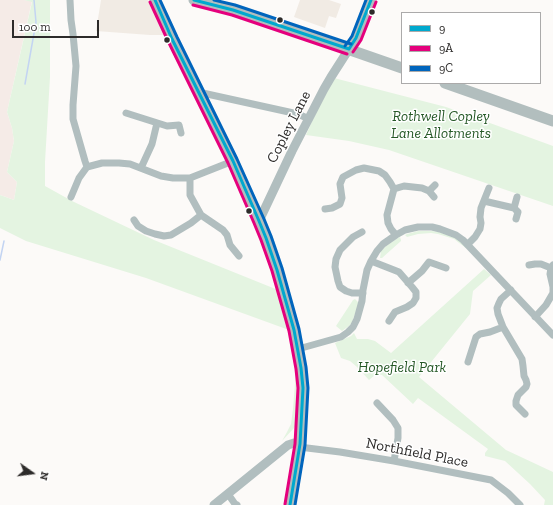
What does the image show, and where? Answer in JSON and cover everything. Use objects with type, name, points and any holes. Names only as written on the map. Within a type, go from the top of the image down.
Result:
[{"type":"main road","points":[[155,0],[198,92],[233,161],[259,221],[277,270],[294,330],[303,388],[298,465],[290,505]]},
{"type":"main road","points":[[161,14],[162,7],[167,0]]},
{"type":"main road","points":[[194,0],[233,10],[401,68]]},
{"type":"main road","points":[[448,84],[553,121]]},
{"type":"street","points":[[70,0],[76,66],[72,105],[73,119],[87,167]]},
{"type":"street","name":"Copley Lane","points":[[259,221],[292,151],[331,76],[356,38],[371,0]]},
{"type":"street","points":[[198,92],[298,114],[309,119]]},
{"type":"street","points":[[126,113],[167,126],[178,125],[181,132]]},
{"type":"street","points":[[141,168],[152,144],[157,123]]},
{"type":"street","points":[[71,197],[79,178],[87,167],[102,163],[130,164],[161,176],[190,178],[233,161]]},
{"type":"street","points":[[325,209],[332,208],[340,204],[342,198],[340,184],[342,177],[364,168],[379,171],[388,178],[394,189],[387,215],[388,223],[396,234]]},
{"type":"street","points":[[190,178],[190,195],[200,214],[223,230],[227,235],[230,245],[239,256]]},
{"type":"street","points":[[394,189],[404,186],[422,188],[431,194],[435,185]]},
{"type":"street","points":[[468,244],[480,229],[481,208],[489,188]]},
{"type":"street","points":[[514,208],[518,197]]},
{"type":"street","points":[[484,201],[514,208],[518,212],[519,217]]},
{"type":"street","points":[[134,220],[138,226],[146,231],[164,236],[171,234],[191,223],[200,214]]},
{"type":"street","points":[[298,349],[341,336],[353,327],[358,319],[365,279],[371,261],[377,251],[396,234],[418,227],[444,230],[452,233],[468,244],[553,335]]},
{"type":"street","points":[[362,232],[351,235],[340,250],[336,259],[335,268],[340,287],[352,293],[363,294]]},
{"type":"street","points":[[371,261],[399,272],[416,292],[416,298],[413,303],[395,312],[388,320]]},
{"type":"street","points":[[408,283],[422,271],[429,262],[446,268]]},
{"type":"street","points":[[529,265],[541,264],[552,266],[550,274],[553,293],[546,305],[535,317]]},
{"type":"street","points":[[511,290],[501,299],[497,308],[503,327],[522,359],[524,376],[527,384],[518,395],[516,406],[525,414]]},
{"type":"street","points":[[468,362],[476,337],[480,334],[503,327]]},
{"type":"street","points":[[518,352],[525,348]]},
{"type":"street","points":[[377,403],[393,420],[398,428],[398,438],[394,461]]},
{"type":"street","points":[[214,505],[288,444],[294,443],[300,445]]},
{"type":"street","name":"Northfield Place","points":[[300,445],[394,461],[491,480],[508,493],[520,505]]},
{"type":"street","points":[[228,494],[237,505]]},
{"type":"shaded area","points":[[0,0],[32,1],[7,112],[14,141],[7,172],[17,182],[14,200],[0,195]]},
{"type":"shaded area","points":[[101,0],[148,0],[164,35],[96,31]]},
{"type":"shaded area","points":[[300,0],[329,0],[341,4],[336,18],[329,16],[325,28],[294,17]]},
{"type":"green space","points":[[24,0],[50,0],[50,77],[45,186],[72,201],[154,240],[278,290],[289,330],[146,278],[26,241],[0,228],[0,195],[14,200],[17,182],[7,172],[14,141],[7,112],[32,2]]},
{"type":"green space","name":"Rothwell Copley Lane Allotments","points":[[334,78],[446,107],[553,146],[553,206],[389,150],[349,141],[306,135]]},
{"type":"green space","points":[[418,231],[439,232],[462,242],[467,249],[454,239],[438,234],[418,234],[407,237],[405,235]]},
{"type":"green space","points":[[400,237],[401,241],[382,258],[380,258],[381,251]]},
{"type":"green space","name":"Hopefield Park","points":[[484,269],[491,275],[473,291],[470,314],[419,377],[506,450],[553,472],[553,505],[544,505],[545,500],[505,461],[485,456],[488,449],[418,398],[413,404],[382,375],[376,374],[369,380],[350,361],[341,358],[335,343],[351,336],[354,333],[357,339],[368,339],[375,341],[391,353]]},
{"type":"green space","points":[[355,299],[358,302],[358,306],[352,322],[342,331],[336,326]]},
{"type":"green space","points":[[296,370],[296,425],[282,441],[291,424]]},
{"type":"waterway","points":[[25,84],[36,22],[34,0]]},
{"type":"waterway","points":[[0,260],[4,241]]},
{"type":"transit line","name":"9","points":[[155,0],[172,39],[233,161],[259,221],[277,270],[294,330],[303,388],[300,444],[290,505]]},
{"type":"transit line","name":"9C","points":[[160,0],[237,159],[264,219],[282,268],[299,329],[308,388],[305,445],[295,505]]},
{"type":"transit line","name":"9","points":[[194,0],[233,10],[349,49]]},
{"type":"transit line","name":"9C","points":[[214,0],[235,5],[351,44]]},
{"type":"transit line","name":"9C","points":[[345,46],[352,36],[366,0]]},
{"type":"transit line","name":"9","points":[[349,49],[356,38],[371,0]]},
{"type":"transit line","name":"9A","points":[[150,2],[228,163],[254,223],[272,271],[289,331],[298,388],[295,444],[285,504]]},
{"type":"transit line","name":"9A","points":[[353,52],[361,40],[376,2]]},
{"type":"transit line","name":"9A","points":[[193,5],[232,15],[347,54]]}]
